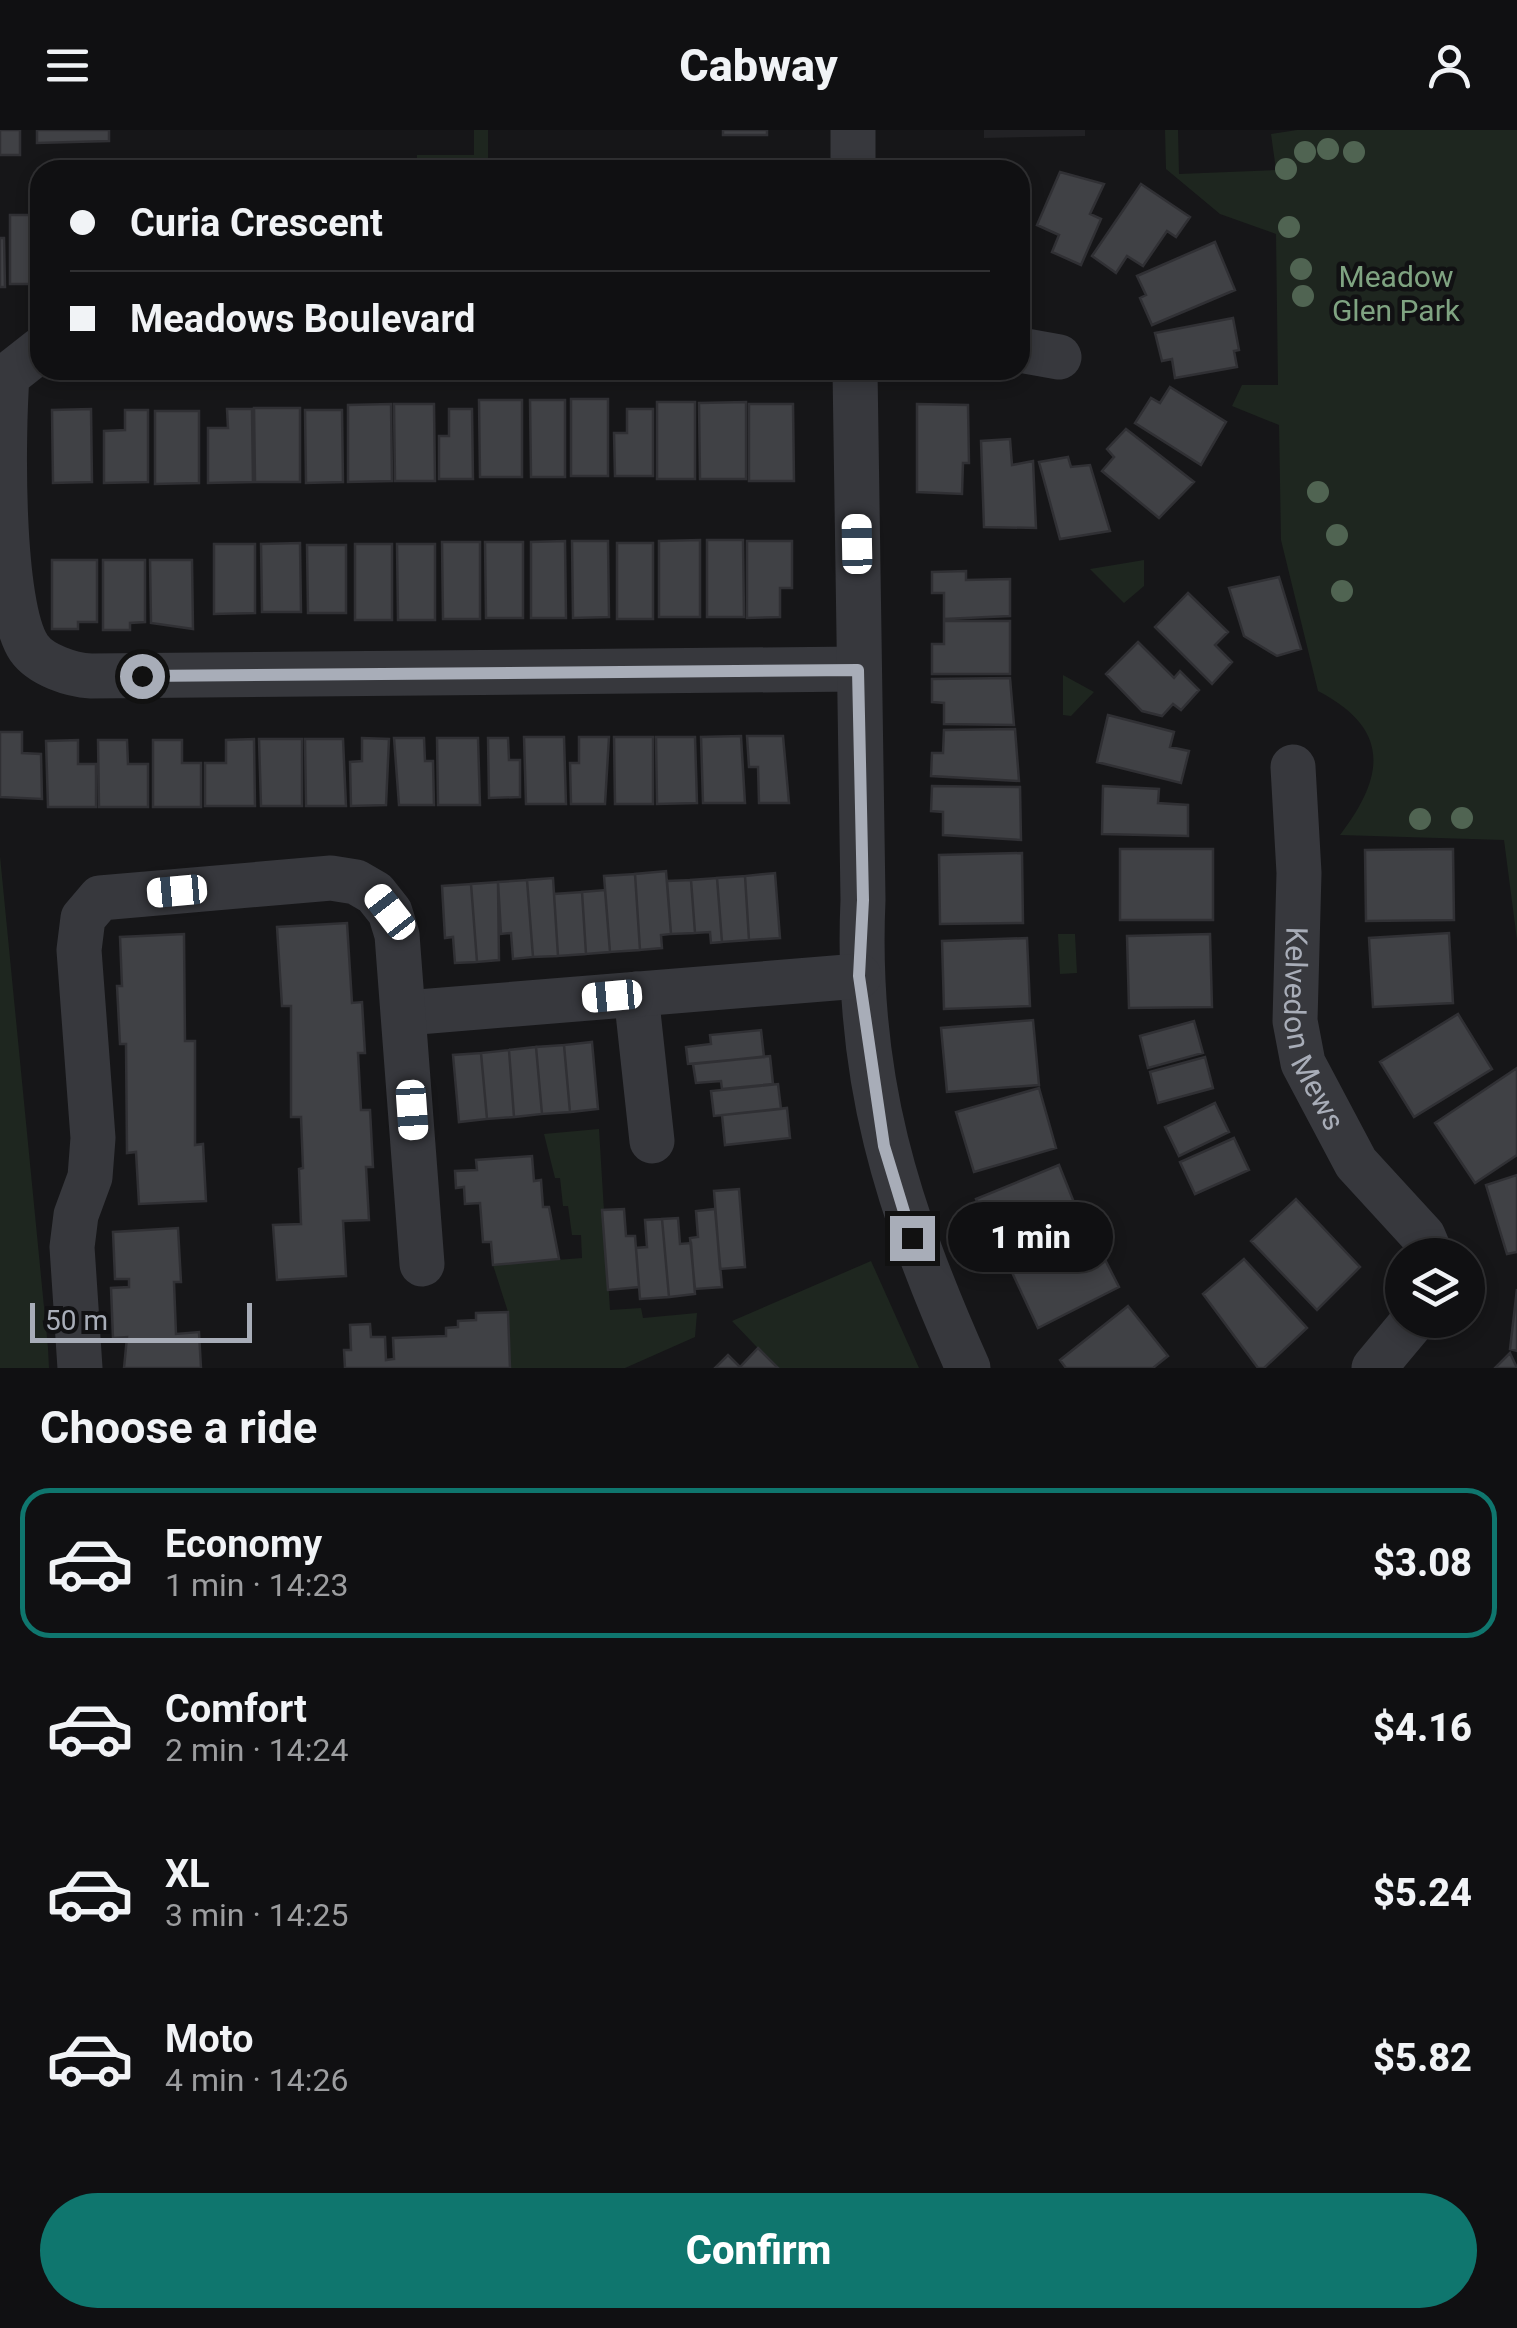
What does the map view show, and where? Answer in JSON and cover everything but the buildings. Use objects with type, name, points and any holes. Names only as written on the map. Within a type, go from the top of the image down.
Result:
[{"type":"street","points":[[853,130],[853,160]]},
{"type":"street","points":[[30,358],[7,376],[3,434],[12,587],[18,628],[31,651],[67,671],[104,676],[858,670]]},
{"type":"street","points":[[855,380],[863,900],[859,976],[884,1146],[919,1258],[968,1368]]},
{"type":"street","name":"Kelvedon Mews","points":[[1292,767],[1298,843],[1295,1021],[1303,1063],[1319,1100],[1356,1163],[1423,1238]]},
{"type":"street","points":[[80,1368],[72,1247],[76,1215],[90,1178],[93,1138],[79,950],[83,918],[100,898],[332,878],[356,882],[376,894],[390,912],[397,936],[406,1012],[422,1264]]},
{"type":"street","points":[[406,1012],[859,976]]},
{"type":"street","points":[[636,994],[652,1141]]},
{"type":"street","points":[[1374,1368],[1399,1338]]},
{"type":"shaded area","points":[[984,130],[1085,130],[1085,136],[984,138]]},
{"type":"green space","points":[[474,130],[488,130],[488,160],[417,160],[417,155],[474,155]]},
{"type":"green space","name":"Meadow Glen Park","points":[[1165,130],[1178,130],[1179,174],[1276,170],[1271,134],[1297,130],[1517,130],[1517,940],[1504,840],[1340,835],[1366,793],[1372,774],[1369,738],[1359,721],[1318,691],[1281,540],[1279,425],[1232,406],[1242,385],[1278,385],[1276,234],[1220,214],[1166,169]]},
{"type":"green space","points":[[1144,560],[1144,586],[1124,603],[1090,569]]},
{"type":"green space","points":[[1063,675],[1094,692],[1071,716],[1063,715]]},
{"type":"green space","points":[[0,856],[48,1348],[49,1368],[0,1368]]},
{"type":"green space","points":[[1058,934],[1075,934],[1077,973],[1060,974]]},
{"type":"green space","points":[[599,1129],[610,1310],[641,1308],[643,1318],[697,1313],[695,1337],[625,1368],[510,1368],[508,1312],[493,1265],[582,1258],[581,1235],[572,1235],[568,1206],[563,1206],[560,1178],[555,1178],[544,1134]]},
{"type":"green space","points":[[871,1261],[919,1368],[777,1368],[732,1321]]},
{"type":"route","points":[[142,676],[858,670],[863,900],[859,976],[884,1146],[912,1238]]}]
